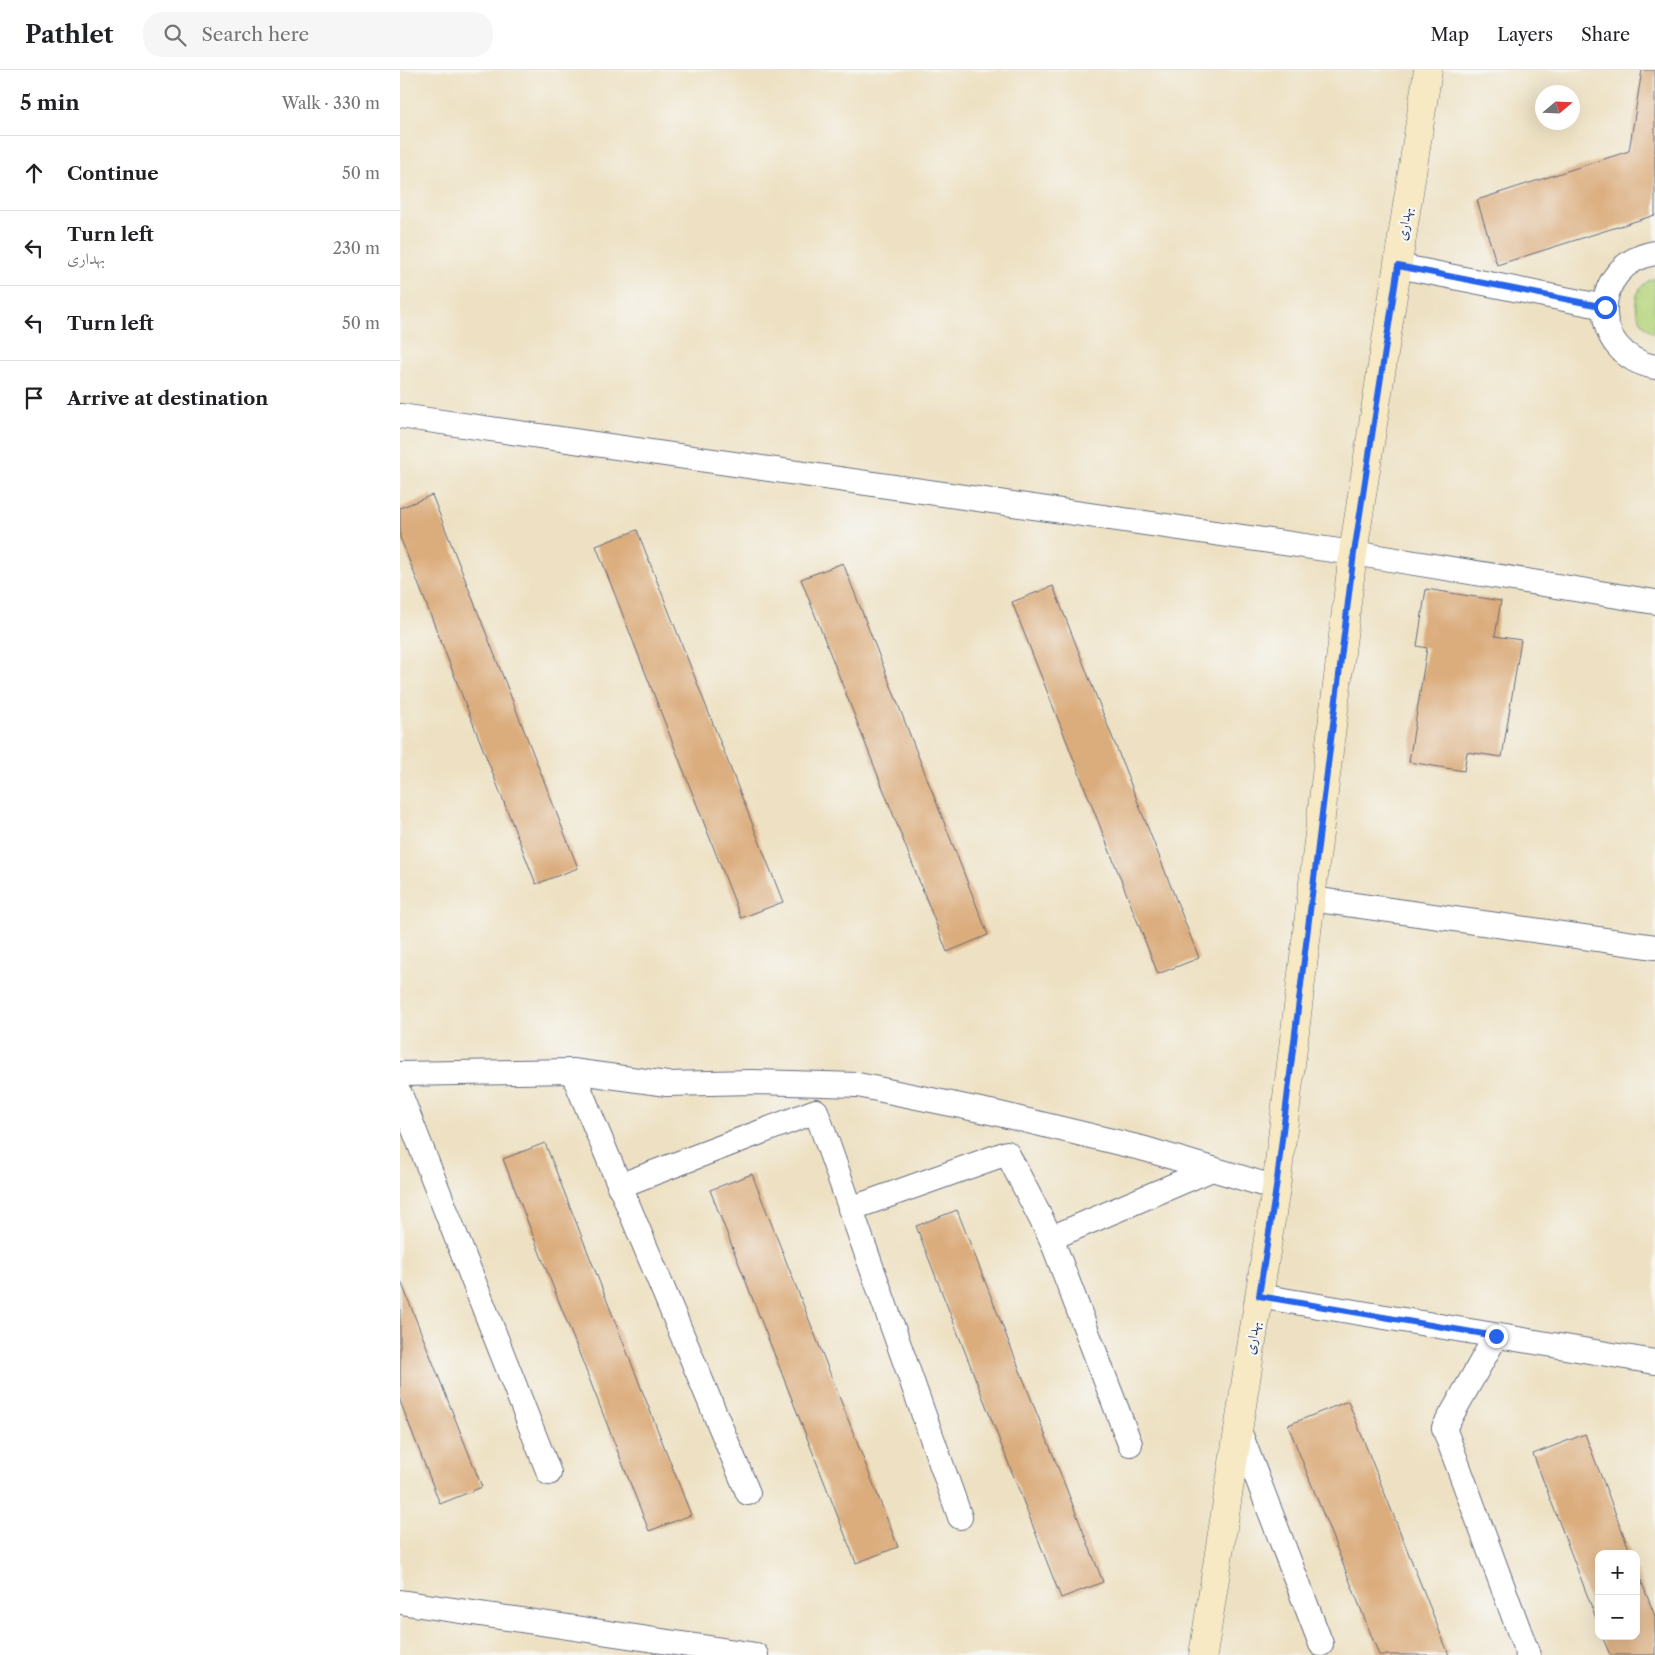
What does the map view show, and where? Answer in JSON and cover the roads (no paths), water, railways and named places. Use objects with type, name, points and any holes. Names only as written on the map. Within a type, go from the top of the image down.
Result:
[{"type":"street","name":"بهداری","points":[[1203,1655],[1276,1188],[1354,553],[1428,70]]},
{"type":"street","points":[[1655,253],[1635,259],[1620,271],[1609,288],[1605,307],[1606,325],[1614,342],[1626,356],[1642,365],[1655,367]]},
{"type":"street","points":[[1398,266],[1605,307]]},
{"type":"street","points":[[400,416],[1354,553],[1655,602]]},
{"type":"street","points":[[1311,899],[1655,947]]},
{"type":"street","points":[[400,1074],[572,1071],[667,1084],[752,1082],[858,1085],[995,1113],[1145,1149],[1276,1188]]},
{"type":"street","points":[[572,1071],[748,1493]]},
{"type":"street","points":[[400,1094],[549,1473]]},
{"type":"street","points":[[619,1186],[816,1112],[960,1517]]},
{"type":"street","points":[[850,1209],[1007,1153],[1051,1238],[1130,1444]]},
{"type":"street","points":[[1051,1238],[1212,1169]]},
{"type":"street","points":[[1259,1296],[1655,1362]]},
{"type":"street","points":[[1496,1336],[1444,1428],[1528,1655]]},
{"type":"street","points":[[1238,1428],[1321,1644]]},
{"type":"street","points":[[400,1602],[756,1655]]}]
